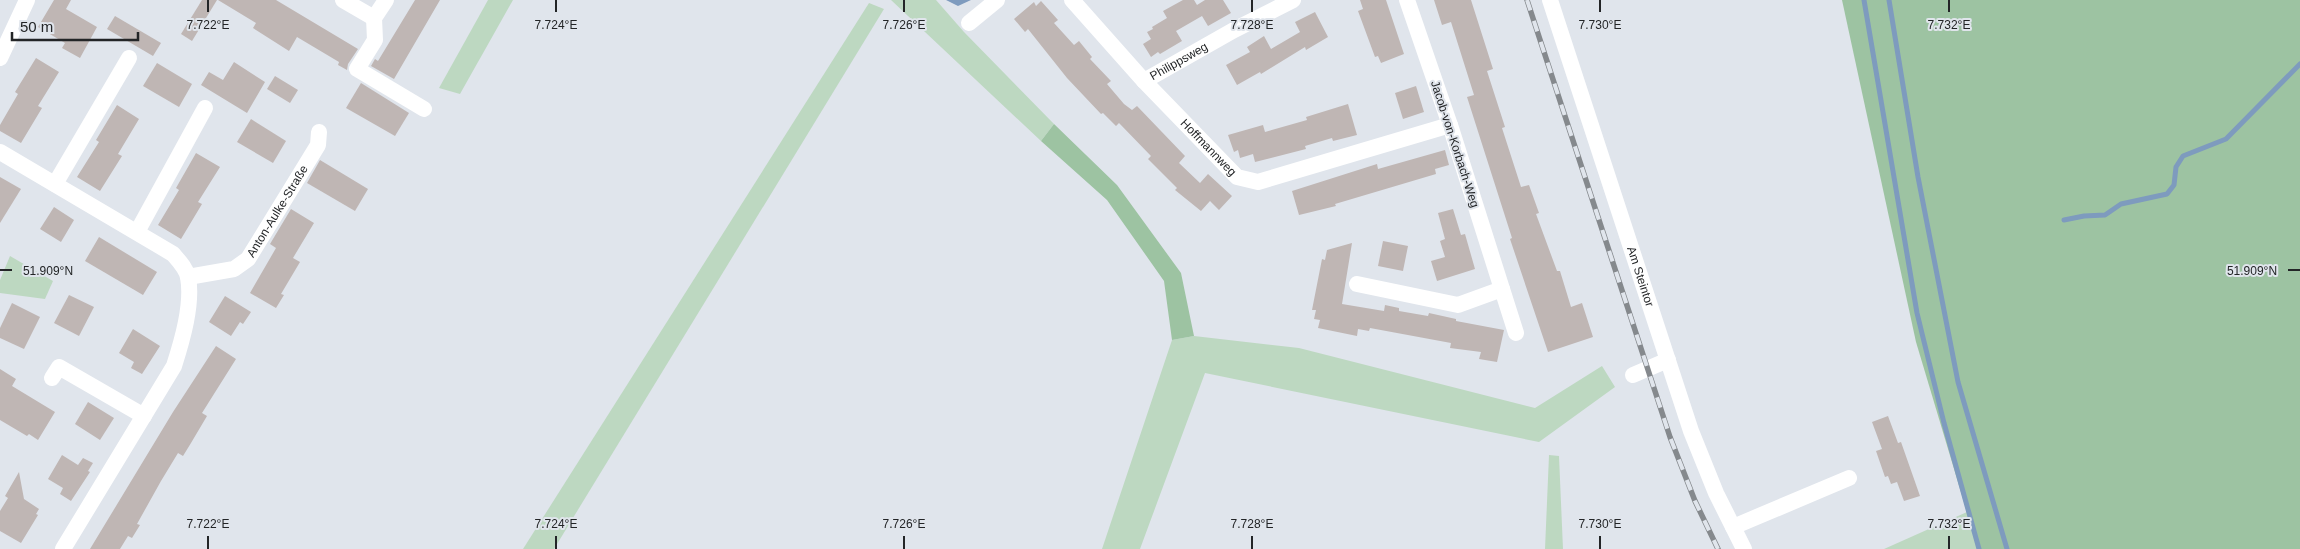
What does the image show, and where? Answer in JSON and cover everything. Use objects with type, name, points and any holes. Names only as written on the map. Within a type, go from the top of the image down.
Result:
[{"type":"street","points":[[0,58],[27,0]]},
{"type":"street","points":[[343,0],[374,18]]},
{"type":"street","points":[[386,0],[374,18],[375,40],[357,69],[424,108]]},
{"type":"street","points":[[969,23],[997,0]]},
{"type":"street","name":"Hoffmannweg","points":[[1072,0],[1144,81],[1237,177],[1258,182],[1450,125]]},
{"type":"street","name":"Philippsweg","points":[[1144,81],[1234,30],[1293,0]]},
{"type":"street","name":"Jacob-von-Korbach-Weg","points":[[1407,0],[1450,125],[1516,333]]},
{"type":"street","name":"Am Steintor","points":[[1550,0],[1691,431],[1744,549]]},
{"type":"street","points":[[55,184],[129,58]]},
{"type":"street","points":[[137,232],[205,108]]},
{"type":"street","name":"Anton-Aulke-Straße","points":[[188,278],[234,269],[248,259],[318,145],[319,132]]},
{"type":"street","points":[[0,152],[173,254],[182,265],[188,278],[188,307],[183,337],[174,366],[63,549]]},
{"type":"street","points":[[1357,284],[1458,305],[1502,289]]},
{"type":"street","points":[[1633,375],[1668,360]]},
{"type":"street","points":[[52,378],[59,367],[144,416]]},
{"type":"street","points":[[1733,527],[1850,478]]},
{"type":"green space","points":[[488,0],[513,0],[460,94],[439,88]]},
{"type":"green space","points":[[891,0],[936,0],[964,32],[1054,124],[1041,141]]},
{"type":"green space","points":[[1842,0],[2300,0],[2300,549],[1978,549],[1916,342]]},
{"type":"green space","points":[[869,3],[884,9],[554,549],[523,549]]},
{"type":"green space","points":[[1054,124],[1117,185],[1181,273],[1194,336],[1172,340],[1164,281],[1107,200],[1041,141]]},
{"type":"green space","points":[[10,256],[53,281],[45,299],[0,293],[0,280]]},
{"type":"green space","points":[[1194,336],[1299,348],[1535,408],[1602,366],[1615,387],[1539,442],[1205,373],[1140,549],[1102,549],[1172,340]]},
{"type":"green space","points":[[1549,455],[1559,456],[1563,549],[1545,549]]},
{"type":"green space","points":[[1967,512],[1978,549],[1884,549]]},
{"type":"water","points":[[946,0],[971,0],[958,6]]},
{"type":"building","points":[[54,0],[71,0],[66,9],[97,27],[80,58],[62,48],[65,43],[38,27]]},
{"type":"building","points":[[202,0],[217,0],[192,41],[181,34]]},
{"type":"building","points":[[218,0],[276,0],[358,49],[348,64],[347,70],[338,65],[339,62],[297,37],[289,51],[253,28],[256,23]]},
{"type":"building","points":[[415,0],[440,0],[394,79],[371,66],[375,59],[378,61]]},
{"type":"building","points":[[1183,0],[1194,0],[1197,5],[1205,0],[1223,0],[1231,13],[1208,26],[1202,16],[1176,31],[1182,41],[1151,57],[1143,44],[1151,39],[1147,32],[1167,18],[1163,11]]},
{"type":"building","points":[[1360,0],[1386,0],[1404,54],[1381,63],[1378,56],[1375,57],[1358,11],[1363,9]]},
{"type":"building","points":[[1434,0],[1471,0],[1493,69],[1487,71],[1505,127],[1502,128],[1521,187],[1529,185],[1539,213],[1536,214],[1557,271],[1560,271],[1571,307],[1582,303],[1593,337],[1548,352],[1510,239],[1512,238],[1467,97],[1474,95],[1451,22],[1442,25]]},
{"type":"building","points":[[1041,1],[1058,20],[1054,23],[1074,45],[1079,41],[1092,57],[1090,59],[1111,81],[1107,84],[1124,104],[1132,110],[1137,106],[1185,156],[1179,163],[1200,183],[1208,174],[1232,196],[1219,210],[1210,201],[1201,211],[1175,190],[1177,188],[1148,159],[1151,156],[1119,123],[1116,126],[1103,113],[1101,114],[1067,78],[1028,29],[1025,32],[1014,19],[1034,2],[1036,6]]},
{"type":"building","points":[[1315,12],[1328,37],[1306,50],[1305,47],[1261,74],[1260,72],[1237,85],[1226,65],[1250,52],[1247,47],[1264,36],[1271,49],[1300,32],[1295,22]]},
{"type":"building","points":[[115,16],[161,43],[153,56],[107,29]]},
{"type":"building","points":[[36,58],[59,72],[38,106],[42,108],[21,143],[0,131],[0,125],[18,94],[15,92]]},
{"type":"building","points":[[234,62],[265,82],[247,113],[201,85],[209,72],[223,80]]},
{"type":"building","points":[[157,63],[192,84],[179,107],[143,86]]},
{"type":"building","points":[[275,76],[298,90],[290,103],[267,89]]},
{"type":"building","points":[[361,83],[409,113],[395,136],[346,108]]},
{"type":"building","points":[[1416,86],[1424,112],[1403,119],[1395,93]]},
{"type":"building","points":[[1348,104],[1357,135],[1333,141],[1332,138],[1305,146],[1306,149],[1255,162],[1253,154],[1240,158],[1238,150],[1234,152],[1228,135],[1263,125],[1265,132],[1307,120],[1306,117]]},
{"type":"building","points":[[117,105],[139,119],[118,154],[122,156],[100,191],[77,177],[99,142],[96,140]]},
{"type":"building","points":[[251,119],[286,141],[273,163],[237,142]]},
{"type":"building","points":[[1445,150],[1449,165],[1435,169],[1436,174],[1335,204],[1336,206],[1299,215],[1292,191],[1377,164],[1378,169]]},
{"type":"building","points":[[196,153],[220,167],[198,202],[202,204],[181,239],[158,225],[179,190],[176,188]]},
{"type":"building","points":[[320,160],[368,189],[355,211],[307,183]]},
{"type":"building","points":[[0,177],[21,189],[0,223]]},
{"type":"building","points":[[54,207],[74,220],[61,242],[40,229]]},
{"type":"building","points":[[291,209],[314,223],[293,258],[300,262],[281,294],[284,295],[276,308],[250,293],[276,248],[270,244]]},
{"type":"building","points":[[1453,209],[1461,235],[1465,234],[1475,269],[1437,281],[1431,261],[1445,257],[1440,241],[1445,239],[1438,213]]},
{"type":"building","points":[[99,237],[157,272],[143,295],[85,261]]},
{"type":"building","points":[[1383,241],[1408,246],[1403,271],[1378,266]]},
{"type":"building","points":[[1352,243],[1342,304],[1384,311],[1385,305],[1399,308],[1399,311],[1428,316],[1429,313],[1456,319],[1456,321],[1504,330],[1497,362],[1479,359],[1481,352],[1450,348],[1451,343],[1370,328],[1369,331],[1358,329],[1357,336],[1318,328],[1320,320],[1314,319],[1316,310],[1312,310],[1322,259],[1325,260],[1327,250]]},
{"type":"building","points":[[69,295],[94,307],[79,336],[54,323]]},
{"type":"building","points":[[225,296],[251,312],[243,324],[240,322],[231,336],[209,322]]},
{"type":"building","points":[[12,303],[40,317],[24,349],[0,338],[0,328]]},
{"type":"building","points":[[133,329],[160,346],[142,374],[131,368],[134,362],[119,353]]},
{"type":"building","points":[[216,346],[236,359],[202,413],[207,416],[183,456],[178,453],[137,524],[140,525],[132,538],[128,536],[120,549],[90,549],[173,412]]},
{"type":"building","points":[[0,369],[16,379],[12,386],[55,412],[38,440],[29,434],[27,436],[0,420]]},
{"type":"building","points":[[88,402],[114,418],[100,440],[75,424]]},
{"type":"building","points":[[1888,416],[1898,443],[1901,442],[1920,496],[1904,501],[1897,482],[1891,484],[1888,476],[1885,477],[1876,451],[1882,449],[1872,422]]},
{"type":"building","points":[[62,455],[78,465],[83,458],[93,463],[88,471],[90,472],[71,501],[60,494],[63,488],[48,479]]},
{"type":"building","points":[[19,472],[24,499],[39,509],[36,514],[38,515],[21,543],[0,531],[0,511],[8,498],[5,496]]},
{"type":"waterway","points":[[1864,0],[1917,313],[1944,423],[1979,549]]},
{"type":"waterway","points":[[1889,0],[1918,177],[1958,382],[2007,549]]},
{"type":"waterway","points":[[2064,220],[2084,216],[2105,215],[2121,204],[2167,194],[2174,185],[2176,167],[2183,156],[2226,139],[2300,64]]},
{"type":"railway","points":[[1527,0],[1670,437],[1695,501],[1718,549]]}]
